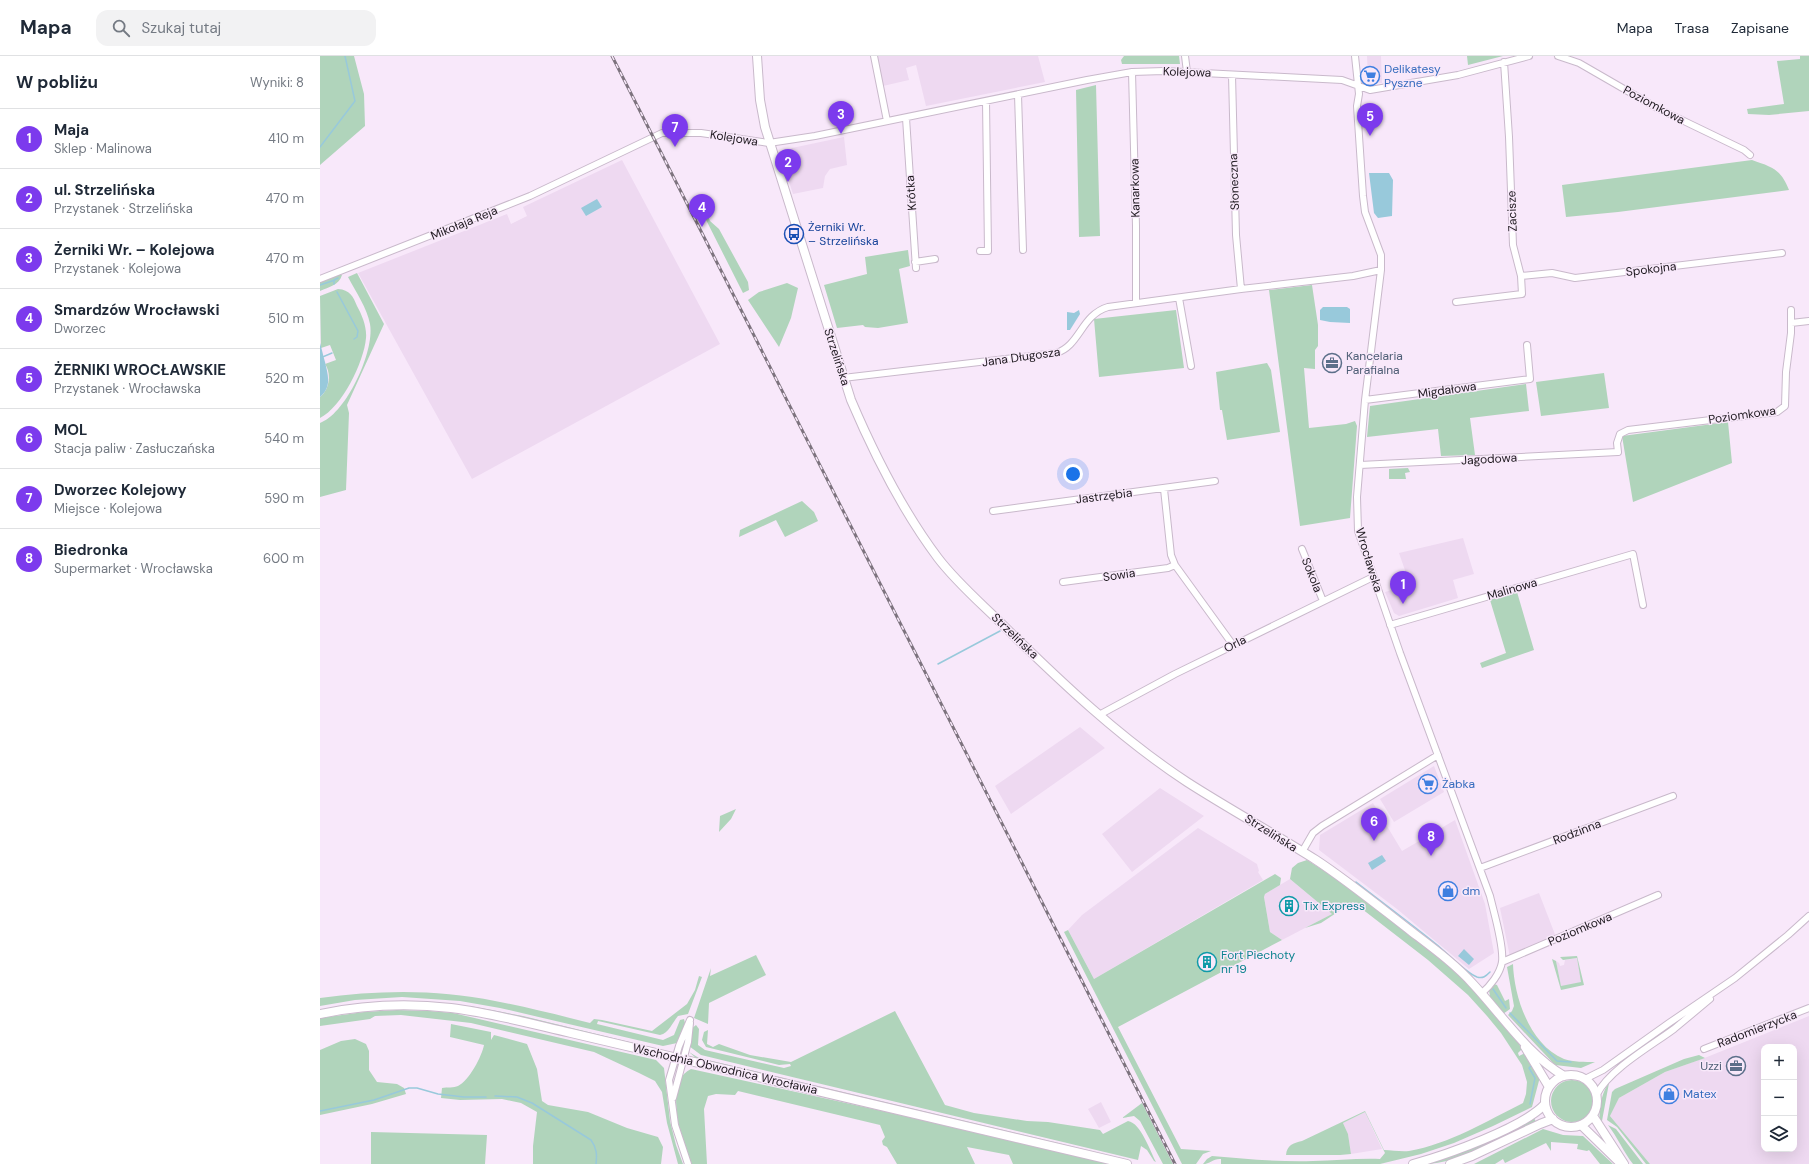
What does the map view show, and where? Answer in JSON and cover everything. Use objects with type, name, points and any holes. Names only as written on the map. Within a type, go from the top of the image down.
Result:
[{"type":"main road","name":"Strzelińska","points":[[757,56],[760,100],[764,127],[843,378],[861,425],[894,489],[939,559],[1010,632],[1099,715],[1137,746],[1186,781],[1320,863],[1441,955],[1482,993],[1520,1037],[1552,1069],[1564,1076]]},
{"type":"main road","name":"Wschodnia Obwodnica Wrocławia","points":[[320,1014],[384,1006],[449,1008],[516,1020],[1127,1164]]},
{"type":"main road","name":"Strzelińska","points":[[1520,1037],[1550,1087]]},
{"type":"main road","points":[[1413,1164],[1454,1151],[1485,1138],[1534,1114],[1545,1104],[1550,1087],[1558,1079],[1564,1076],[1571,1075],[1585,1079],[1590,1083],[1596,1094],[1596,1108],[1593,1116],[1581,1125],[1566,1126],[1553,1119],[1545,1104]]},
{"type":"main road","points":[[1593,1116],[1623,1164]]},
{"type":"main road","points":[[1450,1164],[1472,1156],[1553,1119]]},
{"type":"main road","points":[[1581,1125],[1623,1164]]},
{"type":"street","points":[[874,56],[887,121]]},
{"type":"street","points":[[1185,56],[1187,72]]},
{"type":"street","name":"Wrocławska","points":[[1355,56],[1365,212],[1381,255],[1381,270],[1365,400],[1357,497],[1357,525],[1361,543],[1373,577],[1490,896],[1496,922],[1502,962]]},
{"type":"street","name":"Kolejowa","points":[[605,161],[662,133],[701,133],[769,143],[815,136],[1094,78],[1132,72],[1187,72],[1342,80],[1370,90],[1458,75],[1529,56]]},
{"type":"street","name":"Poziomkowa","points":[[1558,56],[1579,64],[1657,108],[1744,150],[1750,155]]},
{"type":"street","name":"Zacisze","points":[[1456,302],[1522,294],[1521,276],[1513,244],[1509,136],[1504,62]]},
{"type":"street","name":"Kanarkowa","points":[[1132,72],[1136,303]]},
{"type":"street","name":"Słoneczna","points":[[1232,74],[1236,235],[1241,288]]},
{"type":"street","points":[[1018,95],[1023,250]]},
{"type":"street","points":[[980,251],[988,251],[986,101]]},
{"type":"street","name":"Krótka","points":[[906,118],[915,265],[935,259]]},
{"type":"street","name":"Mikołaja Reja","points":[[320,279],[511,204],[605,161]]},
{"type":"street","name":"Spokojna","points":[[1521,276],[1552,272],[1575,278],[1782,253]]},
{"type":"street","name":"Jana Długosza","points":[[843,378],[1056,353],[1068,348],[1090,316],[1095,312],[1108,307],[1241,288],[1353,276],[1381,270]]},
{"type":"street","points":[[1179,298],[1191,366]]},
{"type":"street","name":"Poziomkowa","points":[[1618,452],[1617,443],[1620,434],[1628,430],[1777,412],[1782,409],[1785,406],[1791,310]]},
{"type":"street","points":[[1791,323],[1809,321]]},
{"type":"street","name":"Migdałowa","points":[[1365,400],[1530,379],[1527,345]]},
{"type":"street","name":"Jagodowa","points":[[1360,465],[1618,452]]},
{"type":"street","name":"Jastrzębia","points":[[993,511],[1215,481]]},
{"type":"street","points":[[1164,489],[1171,555],[1175,565],[1234,645]]},
{"type":"street","name":"Sokola","points":[[1302,549],[1307,565],[1323,601]]},
{"type":"street","name":"Malinowa","points":[[1390,624],[1633,554],[1643,605]]},
{"type":"street","name":"Sowia","points":[[1063,582],[1168,568],[1175,565]]},
{"type":"street","name":"Orla","points":[[1099,715],[1234,645],[1373,577]]},
{"type":"street","points":[[1302,852],[1313,833],[1322,826],[1438,755]]},
{"type":"street","name":"Rodzinna","points":[[1480,868],[1673,796]]},
{"type":"street","name":"Poziomkowa","points":[[1502,962],[1658,896]]},
{"type":"street","points":[[1596,1094],[1604,1082],[1614,1073],[1675,1028],[1782,941],[1809,916]]},
{"type":"street","points":[[1482,993],[1497,974],[1502,962]]},
{"type":"street","points":[[1585,1079],[1603,1070],[1735,978]]},
{"type":"street","name":"Radomierzycka","points":[[1704,1049],[1809,1008]]},
{"type":"street","points":[[672,1102],[684,1059],[690,1020],[675,1057],[669,1080],[675,1125],[688,1164]]},
{"type":"shaded area","points":[[877,56],[1038,56],[1045,82],[926,106],[916,65],[906,68],[909,80],[883,86]]},
{"type":"shaded area","points":[[1367,56],[1381,56],[1382,83],[1373,82],[1368,79]]},
{"type":"shaded area","points":[[844,137],[847,165],[830,169],[825,176],[823,188],[793,194],[782,161],[785,153],[792,148]]},
{"type":"shaded area","points":[[622,160],[720,344],[472,479],[358,273],[507,214],[511,224],[527,216],[523,207]]},
{"type":"shaded area","points":[[1463,538],[1474,574],[1453,580],[1458,598],[1399,616],[1394,613],[1385,592],[1408,585],[1409,582],[1399,553]]},
{"type":"shaded area","points":[[1080,727],[1105,748],[1011,814],[995,786]]},
{"type":"shaded area","points":[[1434,766],[1444,792],[1394,822],[1380,799]]},
{"type":"shaded area","points":[[1160,788],[1204,816],[1132,872],[1102,834]]},
{"type":"shaded area","points":[[1373,803],[1402,851],[1455,820],[1485,904],[1494,953],[1469,969],[1397,909],[1319,850],[1320,835]]},
{"type":"shaded area","points":[[1198,828],[1257,864],[1258,872],[1263,880],[1094,979],[1068,930],[1082,915]]},
{"type":"shaded area","points":[[1290,879],[1332,914],[1282,940],[1270,932],[1264,897],[1265,894]]},
{"type":"shaded area","points":[[1539,893],[1556,937],[1510,957],[1500,908]]},
{"type":"shaded area","points":[[1577,958],[1582,982],[1561,987],[1556,961],[1560,966],[1564,965],[1565,960]]},
{"type":"shaded area","points":[[1809,1016],[1809,1164],[1650,1164],[1610,1116],[1619,1098],[1665,1072],[1707,1057]]},
{"type":"shaded area","points":[[1101,1102],[1111,1122],[1099,1128],[1088,1109]]},
{"type":"shaded area","points":[[1365,1112],[1382,1149],[1351,1154],[1348,1134],[1343,1123]]},
{"type":"green space","points":[[320,56],[354,56],[364,94],[365,126],[320,165]]},
{"type":"green space","points":[[1124,56],[1179,56],[1180,64],[1122,64],[1121,60]]},
{"type":"green space","points":[[1467,56],[1503,56],[1468,65]]},
{"type":"green space","points":[[1800,56],[1809,56],[1809,111],[1769,115],[1748,114],[1747,109],[1784,104],[1777,61],[1800,59]]},
{"type":"green space","points":[[1096,85],[1100,236],[1079,237],[1076,90]]},
{"type":"green space","points":[[1752,160],[1770,167],[1779,173],[1783,177],[1789,190],[1618,212],[1566,217],[1562,185]]},
{"type":"green space","points":[[697,202],[703,203],[710,221],[719,229],[748,282],[749,290],[743,293]]},
{"type":"green space","points":[[908,250],[910,266],[899,269],[908,323],[878,328],[865,327],[863,325],[837,328],[824,285],[867,274],[865,257]]},
{"type":"green space","points":[[357,273],[384,324],[347,405],[349,413],[346,490],[320,497],[320,423],[330,417],[349,395],[357,380],[368,350],[370,324],[361,300],[348,277]]},
{"type":"green space","points":[[342,275],[339,281],[320,291],[320,282]]},
{"type":"green space","points":[[787,283],[798,288],[791,318],[779,347],[748,300],[759,292]]},
{"type":"green space","points":[[1312,285],[1318,325],[1318,346],[1315,350],[1315,369],[1304,368],[1309,428],[1346,424],[1355,421],[1357,426],[1350,518],[1300,526],[1269,290]]},
{"type":"green space","points":[[338,289],[348,292],[354,299],[364,321],[366,338],[361,359],[344,394],[328,412],[320,418],[320,397],[326,390],[329,377],[325,364],[336,360],[330,345],[321,348],[320,296]]},
{"type":"green space","points":[[1176,310],[1184,368],[1099,377],[1094,319]]},
{"type":"green space","points":[[1267,363],[1271,370],[1280,432],[1227,440],[1222,410],[1220,410],[1216,372]]},
{"type":"green space","points":[[1604,373],[1609,408],[1541,416],[1536,382]]},
{"type":"green space","points":[[1526,384],[1529,411],[1470,418],[1475,455],[1441,456],[1438,429],[1367,437],[1370,406]]},
{"type":"green space","points":[[1728,422],[1732,463],[1633,502],[1622,436]]},
{"type":"green space","points":[[1408,468],[1410,472],[1405,473],[1406,479],[1389,479],[1389,469]]},
{"type":"green space","points":[[802,501],[814,512],[818,521],[785,537],[776,520],[739,537],[740,530]]},
{"type":"green space","points":[[1517,592],[1534,650],[1482,668],[1480,663],[1506,653],[1490,600]]},
{"type":"green space","points":[[736,809],[731,819],[719,832],[720,816]]},
{"type":"green space","points":[[1307,860],[1350,887],[1459,973],[1513,1034],[1522,1049],[1518,1053],[1519,1056],[1525,1053],[1540,1077],[1532,1107],[1454,1143],[1421,1154],[1380,1164],[1221,1164],[1221,1159],[1219,1159],[1203,1164],[1212,1156],[1288,1161],[1380,1159],[1385,1153],[1365,1112],[1343,1123],[1348,1134],[1351,1154],[1286,1155],[1289,1147],[1293,1144],[1365,1111],[1384,1150],[1409,1151],[1439,1143],[1482,1124],[1523,1103],[1526,1094],[1527,1082],[1522,1065],[1501,1033],[1468,995],[1428,960],[1353,902],[1321,923],[1305,928],[1332,914],[1290,879],[1292,868],[1298,863]]},
{"type":"green space","points":[[1275,874],[1281,878],[1280,885],[1265,894],[1264,897],[1270,932],[1282,940],[1118,1027],[1181,1149],[1211,1151],[1203,1154],[1196,1164],[1182,1164],[1064,932],[1068,930],[1094,979]]},
{"type":"green space","points":[[756,955],[766,975],[709,1003],[708,1024],[694,1018],[711,968],[710,976]]},
{"type":"green space","points":[[1577,956],[1584,985],[1561,990],[1552,959],[1556,961],[1561,986],[1581,982],[1577,958],[1563,960],[1560,957]]},
{"type":"green space","points":[[1513,964],[1517,991],[1526,1019],[1542,1043],[1552,1052],[1564,1059],[1595,1062],[1581,1068],[1555,1065],[1508,1015],[1514,1006],[1507,967]]},
{"type":"green space","points":[[699,976],[702,977],[688,1014],[678,1016],[668,1030],[663,1034],[660,1035],[598,1021],[597,1024],[663,1040],[674,1035],[680,1020],[684,1019],[685,1023],[677,1043],[663,1046],[500,1008],[460,1001],[402,997],[355,1000],[320,1006],[320,998],[342,995],[386,992],[451,994],[519,1006],[590,1023],[594,1019],[602,1020],[652,1031],[687,1004],[695,990]]},
{"type":"green space","points":[[1494,984],[1497,985],[1505,1001],[1509,999],[1510,1009],[1503,1014],[1490,997],[1489,990]]},
{"type":"green space","points":[[470,1007],[523,1016],[658,1049]]},
{"type":"green space","points":[[397,1010],[453,1013],[656,1060],[664,1068],[670,1121],[676,1145],[683,1164],[678,1164],[667,1123],[662,1092],[655,1081],[594,1052],[471,1023],[401,1015],[375,1016],[370,1019],[320,1026],[320,1018],[364,1012]]},
{"type":"green space","points":[[895,1011],[945,1105],[974,1113],[1100,1130],[1103,1134],[1128,1121],[1133,1123],[1141,1132],[1156,1162],[1147,1150],[1141,1146],[1138,1160],[701,1055],[689,1046],[691,1029],[696,1025],[699,1029],[698,1045],[705,1050],[784,1068],[791,1066],[790,1064],[779,1065],[706,1047],[702,1040],[704,1032],[708,1030],[707,1044],[713,1047],[719,1044],[750,1055],[791,1062]]},
{"type":"green space","points":[[451,1024],[491,1032],[491,1040],[494,1035],[527,1044],[537,1069],[542,1101],[548,1105],[588,1112],[627,1128],[658,1137],[663,1147],[661,1164],[533,1164],[533,1146],[537,1112],[521,1103],[502,1099],[460,1100],[441,1098],[442,1088],[456,1087],[471,1074],[484,1045],[450,1037]]},
{"type":"green space","points":[[355,1039],[366,1044],[369,1051],[369,1070],[377,1082],[397,1084],[404,1088],[406,1094],[372,1104],[320,1115],[320,1050],[341,1041]]},
{"type":"green space","points":[[689,1052],[699,1058],[1139,1162],[697,1059]]},
{"type":"green space","points":[[1699,1055],[1705,1058],[1665,1072],[1619,1098],[1610,1116],[1650,1164],[1646,1164],[1617,1127],[1607,1120],[1612,1092],[1615,1089],[1684,1059]]},
{"type":"green space","points":[[691,1069],[887,1112],[1109,1164],[1013,1164],[1009,1155],[967,1147],[975,1164],[897,1164],[887,1147],[883,1145],[882,1141],[885,1137],[880,1125],[738,1091],[735,1095],[716,1094],[708,1096],[704,1109],[707,1164],[692,1164],[679,1128],[676,1099],[678,1086],[683,1076]]},
{"type":"green space","points":[[1568,1080],[1576,1080],[1584,1083],[1590,1089],[1593,1101],[1590,1113],[1584,1119],[1576,1122],[1568,1122],[1560,1119],[1554,1113],[1551,1105],[1551,1097],[1554,1089],[1560,1083]]},
{"type":"green space","points":[[1609,1083],[1602,1121],[1600,1122],[1601,1101],[1604,1091]]},
{"type":"green space","points":[[1142,1103],[1173,1164],[1163,1164],[1140,1121],[1134,1116],[1122,1118]]},
{"type":"green space","points":[[1534,1118],[1536,1122],[1467,1155],[1438,1163],[1424,1164],[1500,1135]]},
{"type":"green space","points":[[1608,1125],[1616,1129],[1643,1164],[1633,1164]]},
{"type":"green space","points":[[1543,1129],[1563,1135],[1583,1136],[1613,1164],[1600,1164],[1589,1150],[1577,1149],[1578,1144],[1551,1142],[1551,1151],[1546,1143],[1505,1163],[1503,1159],[1495,1164],[1474,1164]]},
{"type":"green space","points":[[371,1132],[487,1135],[485,1164],[371,1164]]},
{"type":"water","points":[[1369,173],[1389,173],[1393,180],[1392,216],[1378,218],[1374,213]]},
{"type":"water","points":[[597,199],[602,207],[586,216],[581,208]]},
{"type":"water","points":[[1323,307],[1347,307],[1350,309],[1350,323],[1320,320],[1320,310]]},
{"type":"water","points":[[1079,310],[1080,314],[1070,330],[1067,330],[1067,312],[1074,313]]},
{"type":"water","points":[[320,343],[327,372],[328,385],[320,397]]},
{"type":"water","points":[[1382,855],[1386,861],[1372,870],[1368,863]]},
{"type":"water","points":[[1464,949],[1474,959],[1469,965],[1458,956]]},
{"type":"waterway","points":[[320,147],[355,101],[345,56]]},
{"type":"waterway","points":[[334,284],[334,280],[338,278]]},
{"type":"waterway","points":[[320,285],[335,280]]},
{"type":"waterway","points":[[337,292],[358,331],[357,337],[354,339]]},
{"type":"waterway","points":[[320,358],[332,353]]},
{"type":"waterway","points":[[938,664],[1000,631]]},
{"type":"waterway","points":[[1356,882],[1426,936],[1472,975],[1481,978],[1490,972]]},
{"type":"waterway","points":[[1493,989],[1506,1008]]},
{"type":"waterway","points":[[1510,1013],[1557,1061],[1571,1062]]},
{"type":"waterway","points":[[1530,1104],[1535,1078],[1529,1068],[1531,1066]]},
{"type":"waterway","points":[[320,1111],[374,1100],[409,1088],[417,1088],[438,1094],[464,1097],[486,1097]]},
{"type":"waterway","points":[[495,1096],[517,1097],[532,1103],[591,1140],[596,1152],[596,1164]]},
{"type":"railway","points":[[612,56],[1175,1164]]},
{"type":"place","name":"Delikatesy Pyszne","points":[[1370,76]]},
{"type":"place","name":"Żerniki Wr. – Kolejowa","points":[[841,134]]},
{"type":"place","name":"ŻERNIKI WROCŁAWSKIE","points":[[1370,136]]},
{"type":"place","name":"Dworzec Kolejowy","points":[[675,147]]},
{"type":"place","name":"ul. Strzelińska","points":[[788,182]]},
{"type":"place","name":"Smardzów Wrocławski","points":[[702,227]]},
{"type":"place","name":"Żerniki Wr. – Strzelińska","points":[[794,234]]},
{"type":"place","name":"Kancelaria Parafialna","points":[[1332,363]]},
{"type":"place","name":"Maja","points":[[1403,604]]},
{"type":"place","name":"Żabka","points":[[1428,784]]},
{"type":"place","name":"MOL","points":[[1374,841]]},
{"type":"place","name":"Biedronka","points":[[1431,856]]},
{"type":"place","name":"dm","points":[[1448,891]]},
{"type":"place","name":"Tix Express","points":[[1289,906]]},
{"type":"place","name":"Fort Piechoty nr 19","points":[[1207,962]]},
{"type":"place","name":"Uzzi","points":[[1736,1066]]},
{"type":"place","name":"Matex","points":[[1669,1094]]}]
